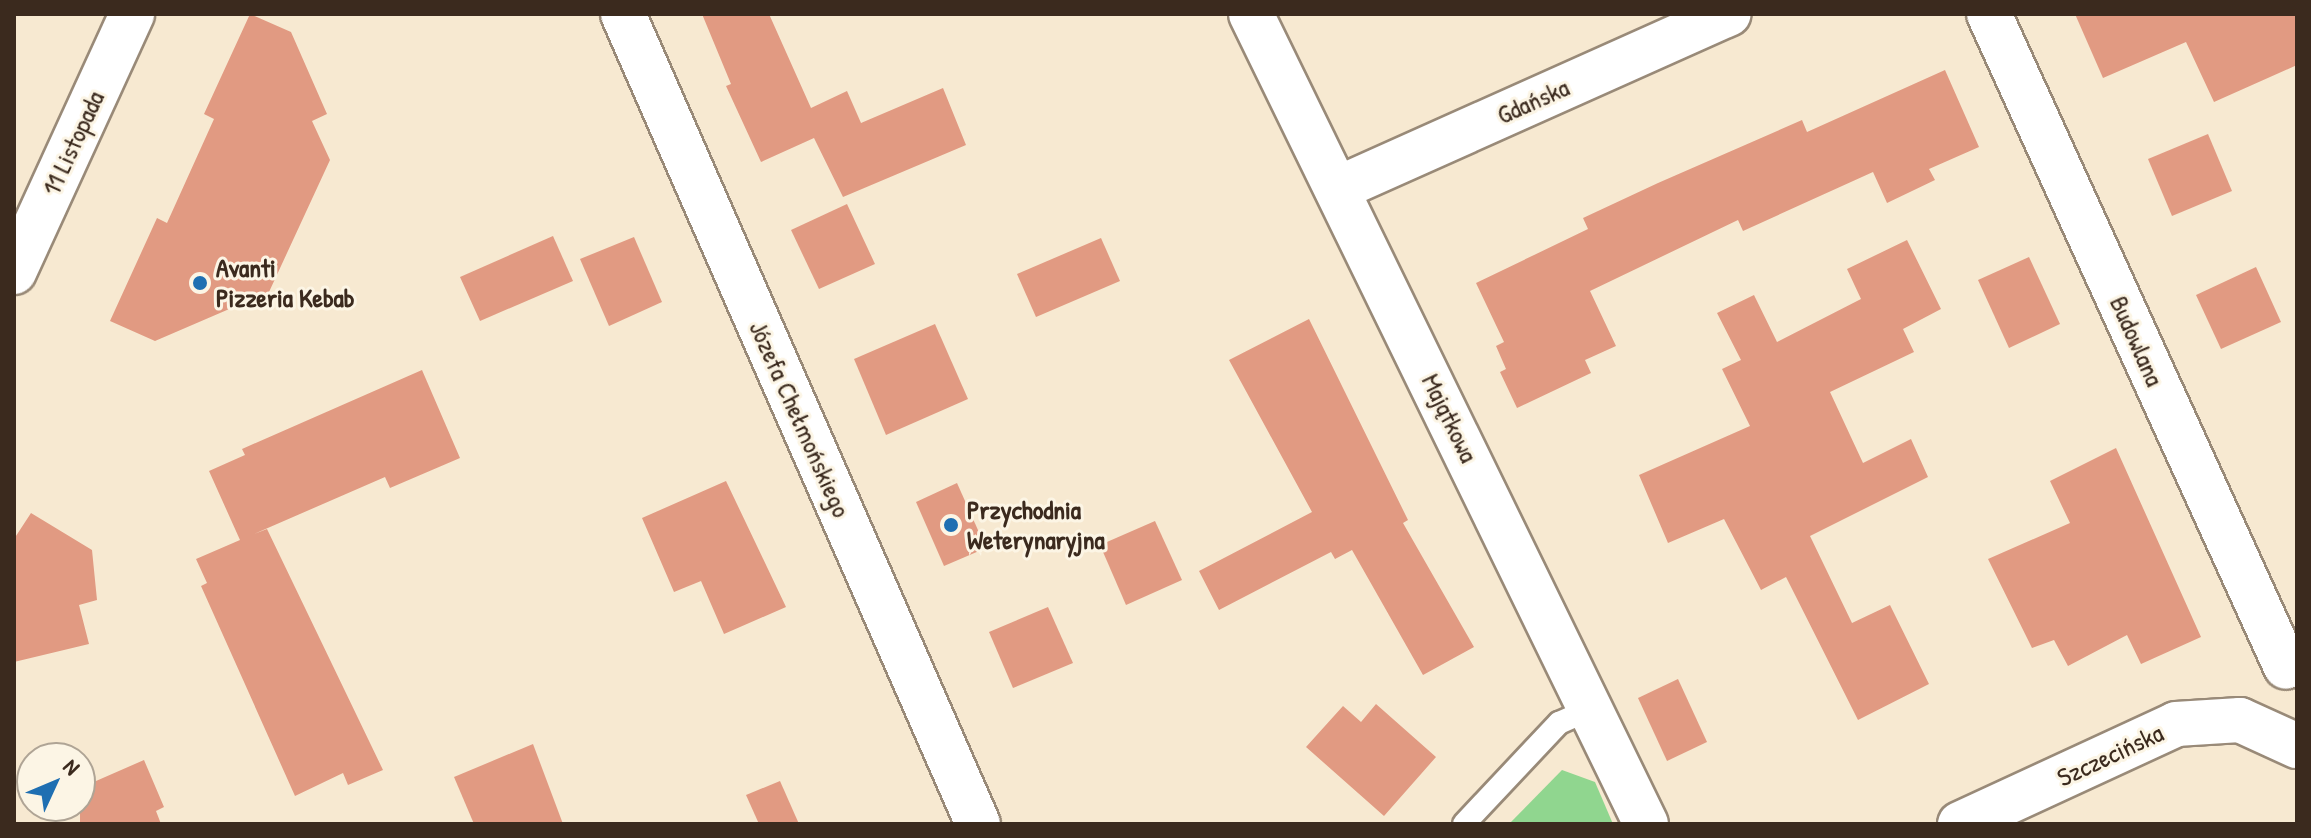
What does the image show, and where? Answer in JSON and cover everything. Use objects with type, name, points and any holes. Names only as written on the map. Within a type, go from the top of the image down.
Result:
[{"type":"street","name":"11 Listopada","points":[[14,272],[132,14]]},
{"type":"street","name":"Józefa Chełmońskiego","points":[[623,14],[978,824]]},
{"type":"street","name":"Majątkowa","points":[[1251,14],[1593,708],[1646,824]]},
{"type":"street","name":"Gdańska","points":[[1337,189],[1729,14]]},
{"type":"street","name":"Budowlana","points":[[1989,14],[2291,664]]},
{"type":"street","points":[[2282,737],[2291,664]]},
{"type":"street","name":"Szczecińska","points":[[1960,824],[2176,724],[2218,719],[2282,737]]},
{"type":"lane","points":[[1464,824],[1559,723],[1593,708]]},
{"type":"green space","points":[[1562,770],[1595,782],[1613,824],[1509,824]]},
{"type":"building","points":[[250,14],[291,32],[327,114],[312,121],[330,160],[269,292],[155,341],[110,321],[157,218],[167,223],[214,119],[204,114]]},
{"type":"building","points":[[702,14],[769,14],[811,108],[847,91],[861,123],[943,88],[966,145],[843,197],[814,138],[761,162],[726,86],[731,84]]},
{"type":"building","points":[[2075,14],[2297,14],[2297,65],[2214,102],[2186,42],[2103,78]]},
{"type":"building","points":[[1945,70],[1979,147],[1929,169],[1935,180],[1887,203],[1873,172],[1743,231],[1738,220],[1590,291],[1616,346],[1585,360],[1591,373],[1517,408],[1500,372],[1506,369],[1496,346],[1504,342],[1476,283],[1588,229],[1583,218],[1658,183],[1802,120],[1807,132]]},
{"type":"building","points":[[2208,134],[2232,191],[2172,216],[2148,159]]},
{"type":"building","points":[[847,204],[875,264],[819,289],[791,230]]},
{"type":"building","points":[[553,236],[573,281],[480,321],[460,277]]},
{"type":"building","points":[[634,237],[662,302],[609,326],[580,259]]},
{"type":"building","points":[[1101,238],[1120,281],[1036,317],[1017,274]]},
{"type":"building","points":[[1907,240],[1941,309],[1903,329],[1914,352],[1830,392],[1863,463],[1911,439],[1928,477],[1810,536],[1852,623],[1890,605],[1929,684],[1858,720],[1786,577],[1761,590],[1724,519],[1668,543],[1639,475],[1750,426],[1722,369],[1741,360],[1717,313],[1754,295],[1777,342],[1861,299],[1847,269]]},
{"type":"building","points":[[2029,257],[2060,324],[2009,348],[1978,280]]},
{"type":"building","points":[[2256,267],[2281,322],[2221,349],[2196,295]]},
{"type":"building","points":[[1309,319],[1408,520],[1403,523],[1474,647],[1423,675],[1352,550],[1335,559],[1331,552],[1219,610],[1199,571],[1312,512],[1229,360]]},
{"type":"building","points":[[935,324],[968,399],[886,435],[854,359]]},
{"type":"building","points":[[422,370],[460,458],[390,488],[385,477],[254,534],[267,529],[383,770],[348,785],[343,773],[295,796],[201,586],[207,583],[196,559],[240,540],[209,471],[245,455],[242,449]]},
{"type":"building","points":[[2116,448],[2201,637],[2141,664],[2127,635],[2068,666],[2054,640],[2032,648],[1988,559],[2070,523],[2050,481]]},
{"type":"building","points":[[726,481],[786,607],[724,634],[701,581],[674,592],[642,518]]},
{"type":"building","name":"Przychodnia Weterynaryjna","points":[[957,483],[986,548],[944,566],[916,502]]},
{"type":"building","points":[[31,513],[92,550],[97,600],[79,605],[89,644],[14,662],[14,539]]},
{"type":"building","points":[[1155,521],[1182,580],[1126,605],[1100,545]]},
{"type":"building","points":[[1048,607],[1073,663],[1013,688],[989,632]]},
{"type":"building","points":[[1678,679],[1707,742],[1667,761],[1638,698]]},
{"type":"building","points":[[1376,704],[1436,757],[1384,816],[1306,747],[1343,706],[1361,722]]},
{"type":"building","points":[[533,744],[563,824],[474,824],[454,777]]},
{"type":"building","points":[[144,760],[164,807],[156,811],[161,824],[80,824],[96,822],[96,781]]},
{"type":"building","points":[[780,781],[799,824],[759,824],[746,795]]},
{"type":"place","name":"Avanti Pizzeria Kebab","points":[[200,283]]},
{"type":"place","name":"Przychodnia Weterynaryjna","points":[[951,525]]}]
